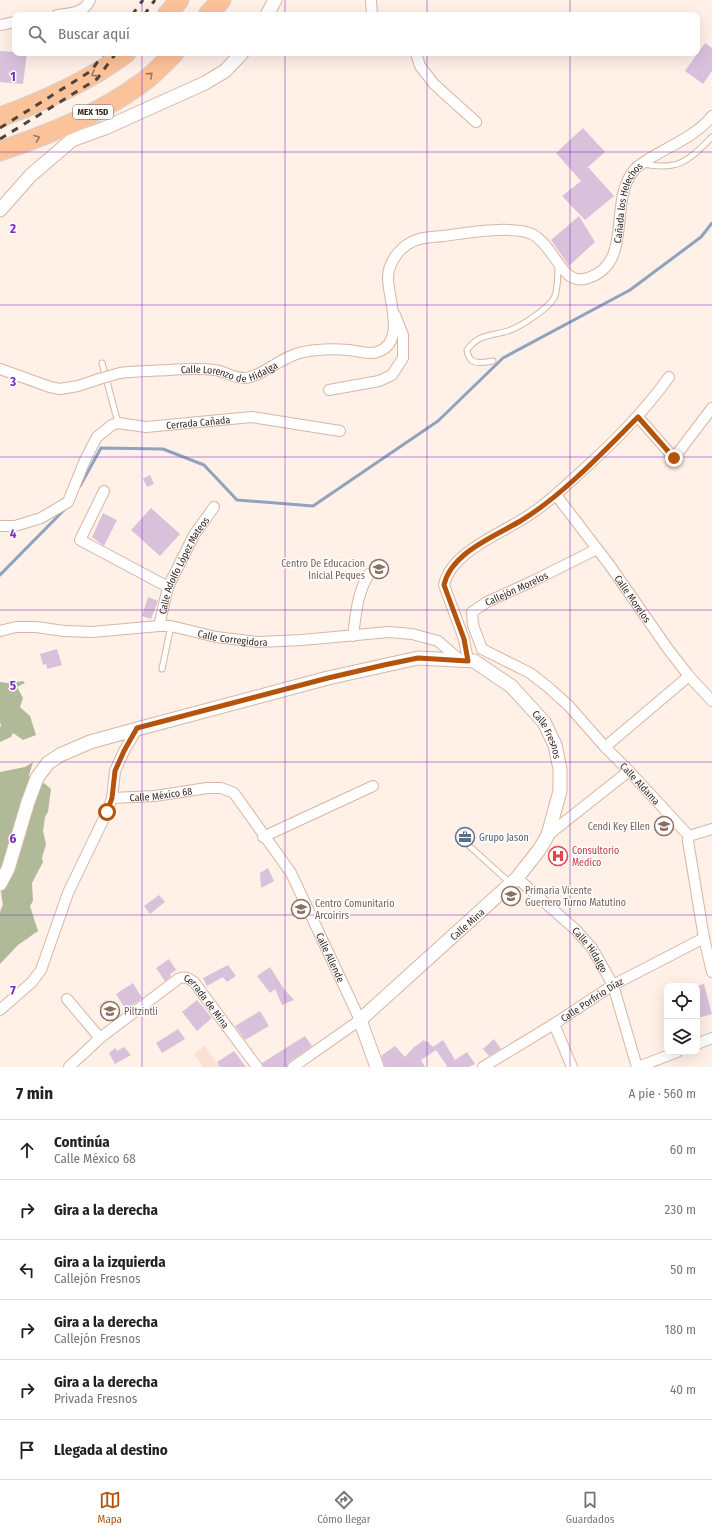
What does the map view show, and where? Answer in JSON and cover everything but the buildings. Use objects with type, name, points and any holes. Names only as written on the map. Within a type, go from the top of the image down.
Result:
[{"type":"highway","points":[[169,12],[179,0]]},
{"type":"highway","points":[[211,12],[221,0]]},
{"type":"highway","points":[[0,117],[89,77],[121,56]]},
{"type":"highway","name":"MEX 15D","points":[[0,151],[65,126],[113,101],[143,82],[171,56]]},
{"type":"street","points":[[73,12],[83,10],[87,7],[90,0]]},
{"type":"street","points":[[269,12],[275,0]]},
{"type":"street","points":[[371,0],[372,12]]},
{"type":"street","points":[[0,25],[12,23]]},
{"type":"street","points":[[0,210],[31,175],[72,140],[105,128],[205,83],[225,71],[239,56]]},
{"type":"street","points":[[417,56],[420,66],[434,84],[476,122]]},
{"type":"street","name":"Cañada los Helechos","points":[[388,278],[392,263],[402,248],[418,240],[474,232],[517,230],[532,234],[543,242],[569,277],[583,280],[599,275],[613,258],[618,242],[619,221],[626,184],[634,170],[674,143],[696,133],[712,116]]},
{"type":"street","name":"Calle Lorenzo de Hidalga","points":[[0,370],[60,389],[78,386],[120,373],[136,371],[195,368],[217,370],[230,376],[247,378],[263,371],[287,357],[304,352],[350,350],[363,353],[377,352],[389,344],[393,330],[394,311],[388,278]]},
{"type":"street","points":[[329,390],[379,381],[392,375],[403,358],[403,335],[394,311]]},
{"type":"street","points":[[467,661],[464,639],[444,585],[446,577],[464,555],[488,538],[522,520],[556,495],[638,417],[670,377]]},
{"type":"street","points":[[638,417],[674,458],[712,408]]},
{"type":"street","name":"Cerrada Cañada","points":[[118,424],[146,427],[252,417],[340,431]]},
{"type":"street","points":[[0,526],[15,526],[41,518],[68,502],[85,460],[97,437],[112,425],[118,424]]},
{"type":"street","points":[[104,491],[80,540],[168,587]]},
{"type":"street","name":"Calle Morelos","points":[[556,495],[597,549],[668,649],[689,676],[712,701]]},
{"type":"street","name":"Calle Adolfo López Mateos","points":[[160,626],[168,587],[194,535],[214,507]]},
{"type":"street","name":"Callejón Morelos","points":[[482,649],[473,625],[472,612],[487,602],[597,549]]},
{"type":"street","points":[[353,636],[359,595],[369,574]]},
{"type":"street","name":"Calle Corregidora","points":[[0,631],[16,627],[36,626],[64,632],[92,632],[171,626],[216,637],[258,642],[390,632],[412,634],[438,641],[467,661]]},
{"type":"street","points":[[0,884],[8,869],[37,778],[48,763],[60,755],[90,742],[137,728],[328,678],[418,658],[467,661],[482,649]]},
{"type":"street","name":"Calle Aldama","points":[[482,649],[530,673],[569,706],[605,747],[689,836]]},
{"type":"street","name":"Calle Fresnos","points":[[467,661],[511,686],[544,722],[555,745],[560,769],[560,791],[548,835]]},
{"type":"street","points":[[605,747],[689,676]]},
{"type":"street","name":"Calle México 68","points":[[137,728],[115,771],[112,798],[155,796],[207,788],[221,788],[234,793]]},
{"type":"street","name":"Calle Mina","points":[[294,1067],[360,1020],[514,881],[539,850],[548,835],[629,771]]},
{"type":"street","points":[[264,836],[373,786]]},
{"type":"street","name":"Calle Allende","points":[[234,793],[291,873],[360,1020],[377,1067]]},
{"type":"street","points":[[0,1010],[32,982],[41,970],[68,893],[107,812],[112,798]]},
{"type":"street","points":[[712,829],[689,836],[688,841],[712,972]]},
{"type":"street","name":"Calle Hidalgo","points":[[514,881],[576,930],[592,948],[613,985],[637,1067]]},
{"type":"street","name":"Calle Porfirio Díaz","points":[[484,1067],[554,1024],[613,985],[708,944]]},
{"type":"street","name":"Cerrada de Mina","points":[[69,1067],[100,1038],[178,979],[183,977],[194,982],[257,1067]]},
{"type":"street","points":[[67,999],[100,1038]]},
{"type":"street","points":[[554,1024],[572,1067]]},
{"type":"street","points":[[700,1043],[712,1038]]},
{"type":"street","points":[[637,1067],[669,1055]]},
{"type":"lane","points":[[641,164],[659,167],[682,163],[692,157],[712,138]]},
{"type":"lane","points":[[493,361],[480,363],[472,361],[468,357],[467,350],[472,343],[481,338],[509,331],[548,304],[554,297],[559,264]]},
{"type":"lane","points":[[102,363],[118,424]]},
{"type":"lane","points":[[162,669],[171,626]]},
{"type":"lane","points":[[466,843],[514,881]]},
{"type":"shaded area","name":"Piltzintli","points":[[106,999],[121,1017],[113,1024],[98,1006]]},
{"type":"shaded area","points":[[205,1046],[220,1067],[203,1067],[194,1054]]},
{"type":"green space","points":[[23,681],[25,683],[17,687],[23,698],[20,707],[30,716],[36,735],[23,740],[13,733],[11,737],[0,742],[0,682],[7,683]]},
{"type":"green space","points":[[33,762],[29,775],[32,790],[44,783],[51,789],[48,812],[45,817],[43,831],[46,844],[42,858],[43,862],[32,883],[33,901],[30,906],[38,931],[18,945],[0,964],[0,912],[3,904],[2,886],[6,868],[0,870],[0,772],[25,767]]},
{"type":"waterway","points":[[80,486],[101,448],[163,449],[204,465],[237,500],[313,506],[438,421],[503,358],[630,290],[701,237],[712,223]]},
{"type":"waterway","points":[[0,575],[65,509]]},
{"type":"railway","points":[[134,12],[143,0]]},
{"type":"railway","points":[[146,12],[155,0]]},
{"type":"railway","points":[[0,128],[91,71],[102,56]]},
{"type":"railway","points":[[0,139],[97,79],[114,56]]},
{"type":"place","name":"Centro De Educacion Inicial Peques","points":[[379,569]]},
{"type":"place","name":"Cendi Key Ellen","points":[[664,826]]},
{"type":"place","name":"Grupo Jason","points":[[465,837]]},
{"type":"place","name":"Consultorio Medico","points":[[558,856]]},
{"type":"place","name":"Primaria Vicente Guerrero Turno Matutino","points":[[511,896]]},
{"type":"place","name":"Centro Comunitario Arcoirirs","points":[[301,909]]},
{"type":"place","name":"Piltzintli","points":[[110,1011]]},
{"type":"route","points":[[107,812],[112,798],[115,771],[137,728],[196,714],[328,678],[418,658],[468,661],[464,639],[444,585],[450,570],[464,555],[488,538],[522,520],[546,504],[603,452],[638,417],[674,458]]}]
